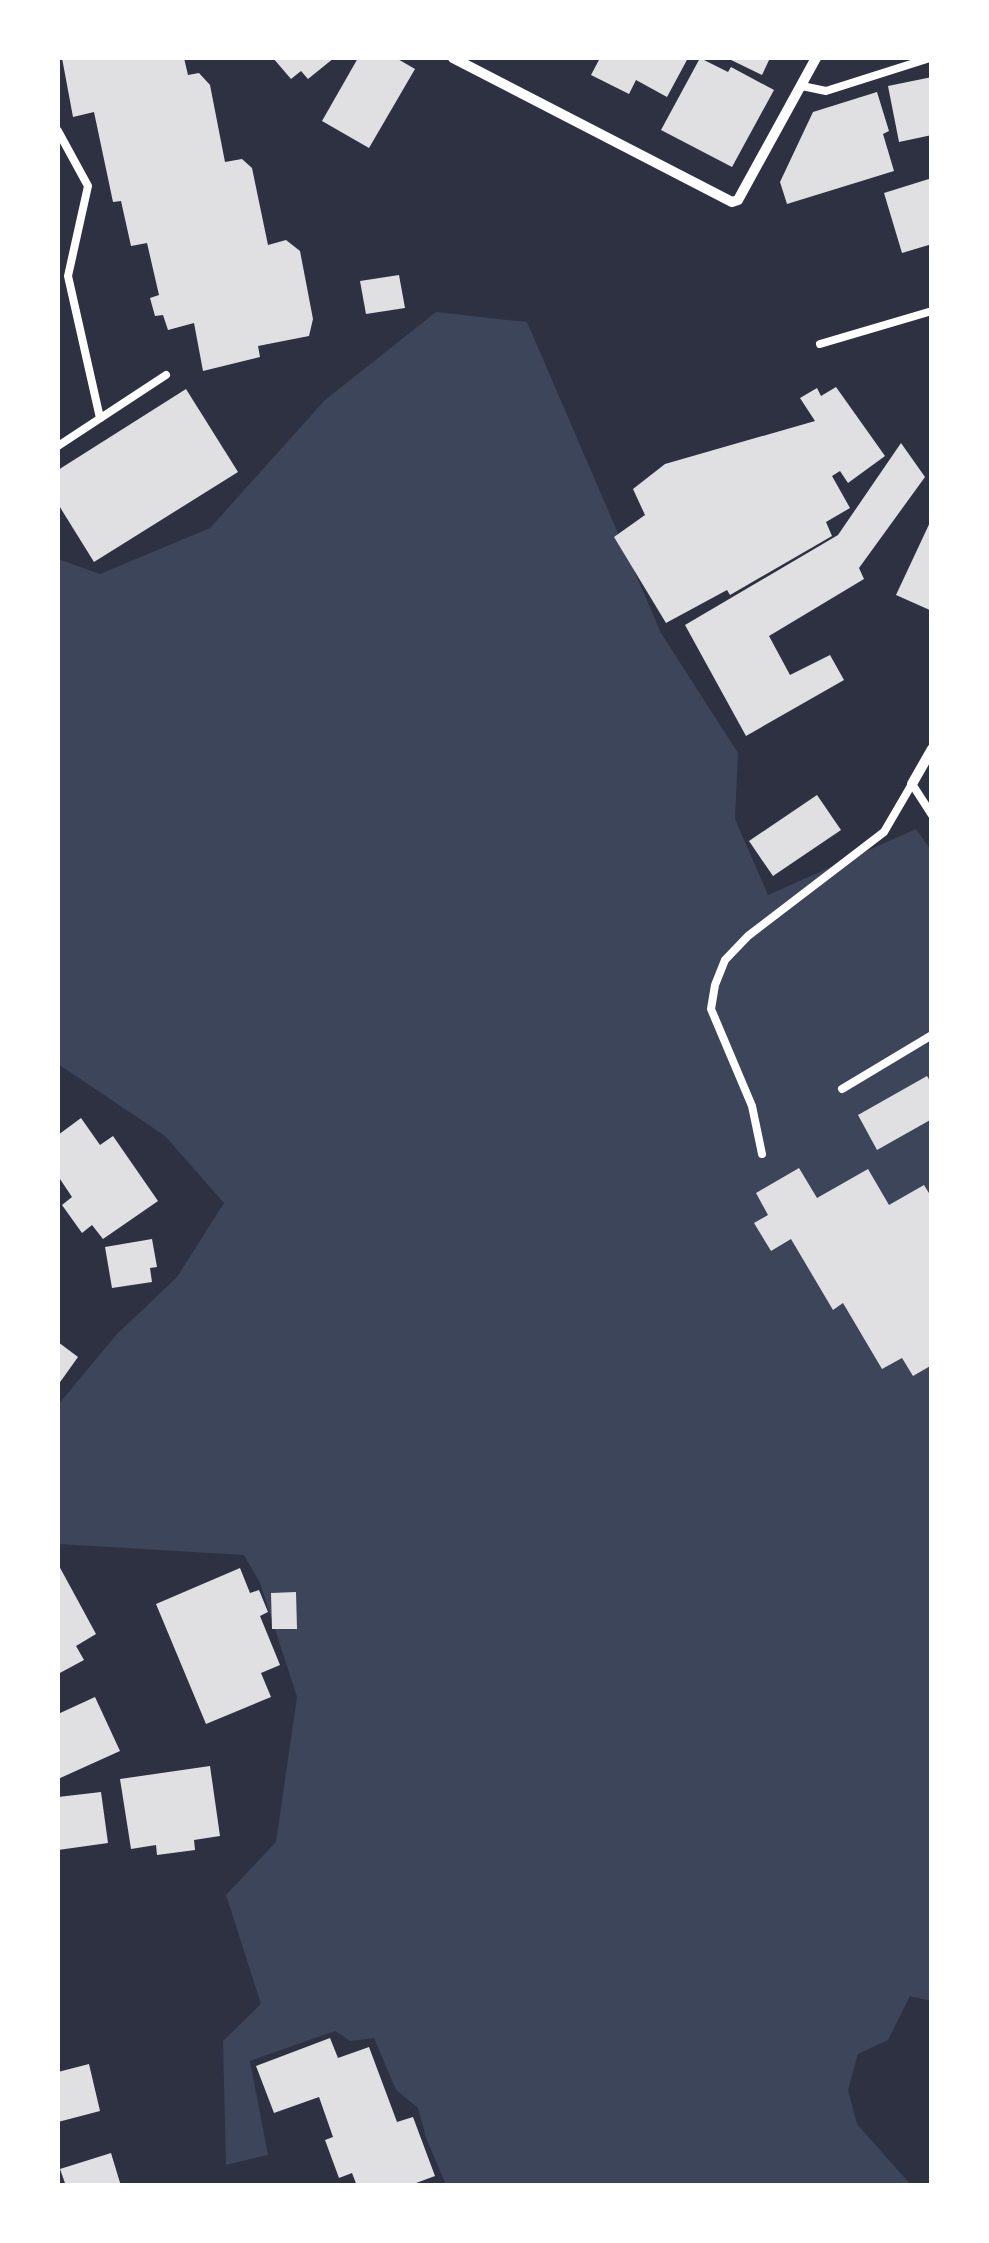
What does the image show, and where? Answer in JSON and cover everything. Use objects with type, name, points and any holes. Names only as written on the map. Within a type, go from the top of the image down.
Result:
[{"type":"street","points":[[454,58],[732,202],[738,200],[816,58]]},
{"type":"street","points":[[912,784],[932,749]]},
{"type":"lane","points":[[802,86],[826,90],[930,58]]},
{"type":"lane","points":[[58,131],[88,186],[68,276],[100,418]]},
{"type":"lane","points":[[820,344],[932,311]]},
{"type":"lane","points":[[58,446],[166,375]]},
{"type":"lane","points":[[762,1154],[752,1106],[711,1009],[725,960],[748,936],[884,832],[912,784],[932,815]]},
{"type":"lane","points":[[842,1089],[932,1035]]},
{"type":"shaded area","points":[[436,312],[527,322],[661,633],[738,753],[735,819],[768,895],[916,829],[931,850],[931,2001],[910,1996],[888,2040],[858,2054],[848,2090],[857,2124],[911,2185],[446,2185],[418,2108],[396,2090],[374,2038],[350,2041],[335,2031],[250,2061],[268,2155],[226,2165],[223,2041],[261,2004],[226,1895],[276,1842],[297,1697],[260,1583],[244,1555],[58,1544],[58,1405],[116,1335],[177,1277],[224,1203],[165,1136],[58,1064],[58,559],[100,574],[210,528],[325,400]]},
{"type":"building","points":[[62,58],[184,58],[188,75],[199,73],[210,85],[225,162],[242,159],[252,168],[268,245],[286,240],[300,251],[313,319],[309,336],[258,346],[260,357],[203,371],[194,323],[168,330],[163,315],[155,316],[150,298],[159,295],[147,243],[131,246],[121,201],[113,202],[94,112],[73,117]]},
{"type":"building","points":[[273,58],[334,58],[308,79],[301,71],[291,79]]},
{"type":"building","points":[[358,58],[396,58],[415,69],[369,148],[322,121]]},
{"type":"building","points":[[600,58],[688,58],[667,97],[636,80],[629,94],[591,75]]},
{"type":"building","points":[[700,58],[728,72],[731,67],[774,90],[732,167],[661,130]]},
{"type":"building","points":[[727,58],[770,58],[762,75]]},
{"type":"building","points":[[932,77],[932,135],[899,142],[888,86]]},
{"type":"building","points":[[877,92],[889,131],[883,134],[894,171],[787,204],[780,182],[813,112]]},
{"type":"building","points":[[932,178],[932,244],[902,253],[884,193]]},
{"type":"building","points":[[399,275],[405,308],[366,314],[360,281]]},
{"type":"building","points":[[836,387],[885,456],[848,483],[840,471],[832,476],[850,508],[826,522],[832,536],[730,595],[727,590],[666,623],[614,537],[645,515],[633,489],[665,464],[815,421],[800,398],[817,388],[821,396]]},
{"type":"building","points":[[186,389],[238,472],[94,562],[58,504],[58,470]]},
{"type":"building","points":[[901,443],[925,477],[859,568],[864,579],[769,636],[790,675],[830,655],[844,680],[746,736],[685,625],[838,535]]},
{"type":"building","points":[[932,518],[932,611],[896,595]]},
{"type":"building","points":[[817,795],[841,830],[773,876],[749,841]]},
{"type":"building","points":[[927,1076],[932,1084],[932,1119],[877,1150],[858,1115]]},
{"type":"building","points":[[81,1118],[100,1145],[113,1136],[158,1201],[103,1239],[92,1225],[82,1233],[62,1205],[72,1197],[58,1176],[58,1135]]},
{"type":"building","points":[[799,1168],[817,1198],[868,1169],[889,1205],[924,1185],[932,1198],[932,1365],[913,1376],[902,1358],[882,1369],[843,1303],[833,1310],[791,1239],[771,1251],[754,1223],[768,1215],[756,1193]]},
{"type":"building","points":[[152,1239],[157,1267],[150,1268],[152,1282],[112,1288],[105,1247]]},
{"type":"building","points":[[58,1342],[78,1357],[58,1385]]},
{"type":"building","points":[[58,1564],[96,1634],[76,1646],[84,1660],[58,1674]]},
{"type":"building","points":[[240,1568],[250,1593],[259,1590],[268,1612],[260,1616],[280,1665],[261,1673],[271,1697],[206,1724],[156,1604]]},
{"type":"building","points":[[296,1592],[297,1629],[272,1629],[271,1593]]},
{"type":"building","points":[[95,1697],[120,1751],[58,1779],[58,1714]]},
{"type":"building","points":[[210,1766],[220,1836],[194,1840],[195,1850],[157,1855],[156,1845],[131,1849],[120,1779]]},
{"type":"building","points":[[101,1792],[108,1843],[58,1850],[58,1797]]},
{"type":"building","points":[[330,2038],[338,2058],[369,2047],[397,2122],[413,2117],[435,2176],[408,2186],[357,2186],[352,2173],[339,2178],[325,2140],[333,2137],[319,2097],[274,2113],[256,2066]]},
{"type":"building","points":[[89,2064],[100,2111],[58,2122],[58,2072]]},
{"type":"building","points":[[111,2153],[121,2186],[66,2186],[60,2169]]}]
